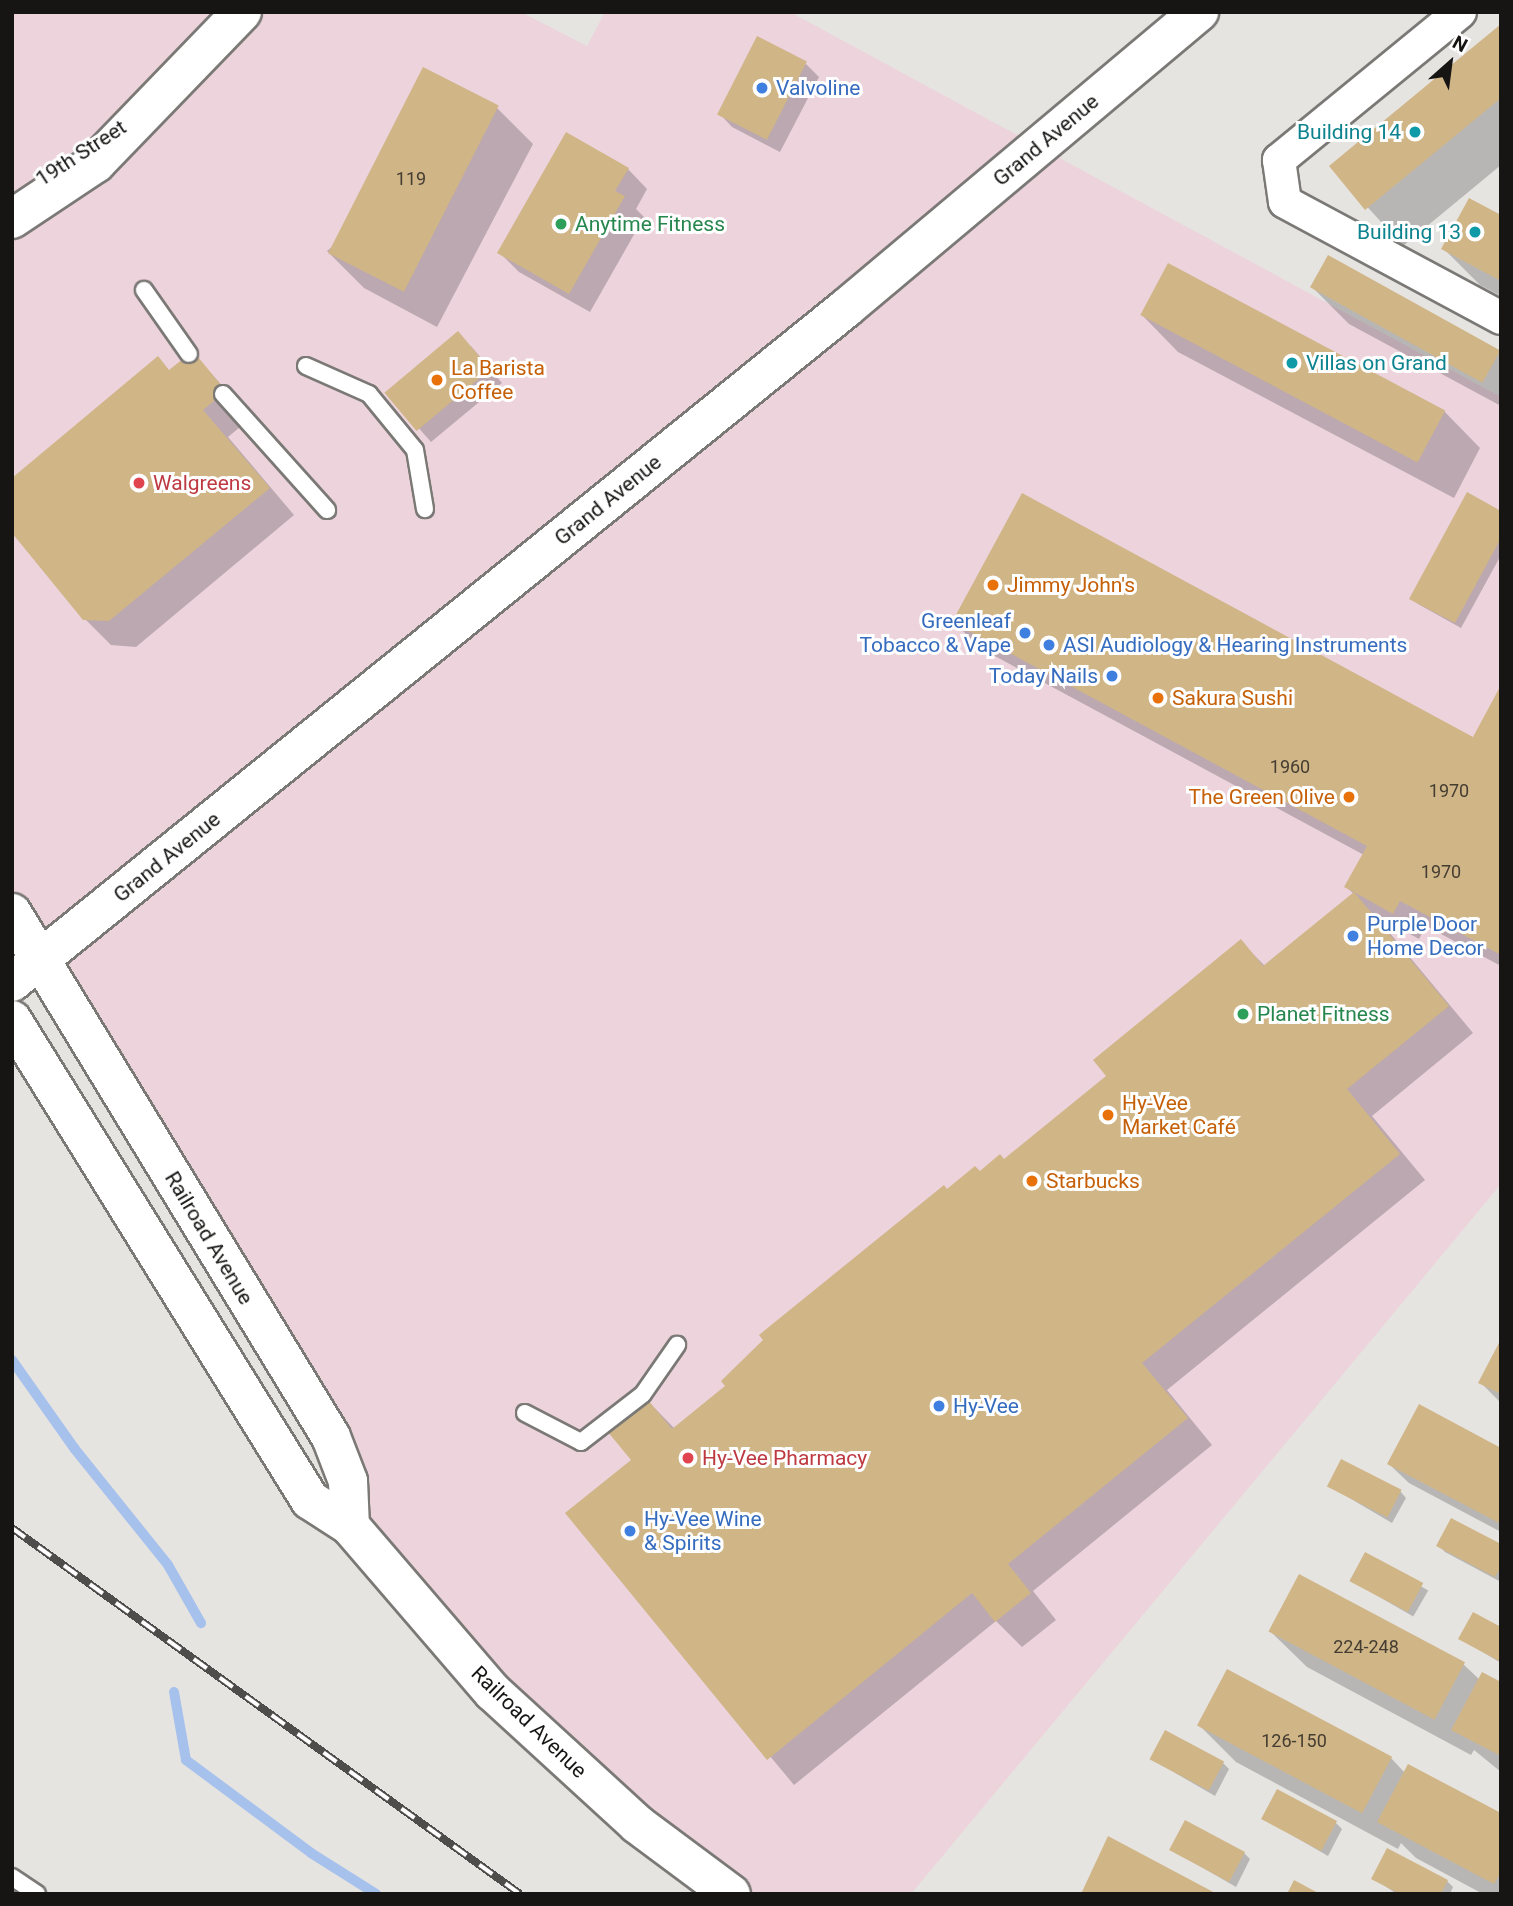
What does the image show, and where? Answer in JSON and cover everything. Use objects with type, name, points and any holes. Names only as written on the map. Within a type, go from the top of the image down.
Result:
[{"type":"main road","name":"19th Street","points":[[12,219],[96,163],[242,12]]},
{"type":"main road","name":"Grand Avenue","points":[[26,971],[846,308],[1199,12]]},
{"type":"main road","name":"19th Street","points":[[12,198],[150,108]]},
{"type":"main road","name":"Railroad Avenue","points":[[12,913],[26,971],[331,1437],[348,1480],[350,1526]]},
{"type":"main road","name":"Railroad Avenue","points":[[12,1020],[310,1500],[350,1526],[493,1692],[638,1824],[731,1894]]},
{"type":"street","points":[[1460,12],[1279,160],[1285,202],[1501,318]]},
{"type":"lane","points":[[144,290],[189,354]]},
{"type":"lane","points":[[306,366],[369,394],[415,450],[425,509]]},
{"type":"lane","points":[[223,394],[327,510]]},
{"type":"lane","points":[[525,1413],[581,1443],[643,1394],[677,1345]]},
{"type":"lane","points":[[12,1877],[37,1894]]},
{"type":"shaded area","points":[[12,12],[521,12],[587,46],[605,12],[790,12],[1501,397],[1501,1184],[911,1894],[731,1894],[637,1824],[350,1526],[348,1480],[12,913]]},
{"type":"building","name":"Building 14","points":[[1501,24],[1501,98],[1365,210],[1329,166]]},
{"type":"building","name":"Valvoline","points":[[757,36],[807,61],[767,140],[717,114]]},
{"type":"building","points":[[423,67],[499,106],[404,292],[328,253]]},
{"type":"building","name":"Anytime Fitness","points":[[566,132],[629,168],[615,191],[625,196],[569,294],[497,253]]},
{"type":"building","name":"Building 13","points":[[1469,198],[1501,215],[1501,281],[1441,249]]},
{"type":"building","points":[[1328,255],[1500,351],[1482,383],[1310,287]]},
{"type":"building","name":"Villas on Grand","points":[[1168,263],[1445,410],[1418,463],[1140,315]]},
{"type":"building","name":"La Barista Coffee","points":[[458,331],[490,369],[417,431],[384,393]]},
{"type":"building","name":"Walgreens","points":[[193,351],[226,391],[203,410],[270,488],[109,621],[83,620],[12,533],[12,478],[158,356],[169,370]]},
{"type":"building","points":[[1467,492],[1501,511],[1501,538],[1455,623],[1409,599]]},
{"type":"building","points":[[1022,493],[1473,737],[1501,685],[1501,955],[1400,901],[1393,914],[1344,887],[1367,846],[952,622]]},
{"type":"building","name":"Hy-Vee","points":[[1354,892],[1449,1006],[1347,1089],[1400,1154],[1142,1363],[1188,1418],[1008,1564],[1031,1593],[995,1622],[972,1593],[767,1760],[565,1513],[631,1460],[603,1426],[643,1394],[672,1429],[725,1386],[721,1381],[763,1340],[759,1335],[944,1185],[947,1189],[975,1166],[980,1171],[1000,1154],[1004,1159],[1106,1076],[1093,1060],[1241,939],[1263,966]]},
{"type":"building","points":[[1501,1339],[1501,1394],[1478,1383]]},
{"type":"building","points":[[1419,1404],[1501,1448],[1501,1524],[1387,1464]]},
{"type":"building","points":[[1341,1459],[1402,1490],[1388,1517],[1327,1487]]},
{"type":"building","points":[[1451,1518],[1501,1544],[1501,1567],[1495,1577],[1436,1546]]},
{"type":"building","points":[[1365,1552],[1423,1583],[1408,1612],[1350,1581]]},
{"type":"building","points":[[1299,1574],[1465,1662],[1434,1720],[1268,1631]]},
{"type":"building","points":[[1473,1612],[1501,1627],[1501,1662],[1458,1639]]},
{"type":"building","points":[[1227,1669],[1392,1757],[1362,1813],[1197,1726]]},
{"type":"building","points":[[1482,1672],[1501,1682],[1501,1756],[1451,1730]]},
{"type":"building","points":[[1165,1730],[1224,1761],[1209,1791],[1150,1759]]},
{"type":"building","points":[[1408,1764],[1501,1813],[1501,1872],[1494,1884],[1377,1822]]},
{"type":"building","points":[[1277,1789],[1337,1821],[1321,1851],[1261,1819]]},
{"type":"building","points":[[1185,1820],[1245,1852],[1229,1882],[1169,1850]]},
{"type":"building","points":[[1108,1836],[1217,1894],[1081,1894]]},
{"type":"building","points":[[1387,1848],[1448,1880],[1441,1894],[1400,1894],[1371,1879]]},
{"type":"building","points":[[1294,1880],[1320,1894],[1287,1894]]},
{"type":"waterway","points":[[12,1360],[74,1448],[168,1565],[201,1623]]},
{"type":"waterway","points":[[174,1692],[186,1760],[311,1853],[376,1894]]},
{"type":"railway","points":[[12,1528],[520,1894]]},
{"type":"place","name":"Valvoline","points":[[762,88]]},
{"type":"place","name":"Building 14","points":[[1415,132]]},
{"type":"place","name":"Anytime Fitness","points":[[561,224]]},
{"type":"place","name":"Building 13","points":[[1475,232]]},
{"type":"place","name":"Villas on Grand","points":[[1292,363]]},
{"type":"place","name":"La Barista Coffee","points":[[437,380]]},
{"type":"place","name":"Walgreens","points":[[139,483]]},
{"type":"place","name":"Jimmy John's","points":[[993,585]]},
{"type":"place","name":"Greenleaf Tobacco & Vape","points":[[1025,633]]},
{"type":"place","name":"ASI Audiology & Hearing Instruments","points":[[1049,645]]},
{"type":"place","name":"Today Nails","points":[[1112,676]]},
{"type":"place","name":"Sakura Sushi","points":[[1158,698]]},
{"type":"place","name":"The Green Olive","points":[[1349,797]]},
{"type":"place","name":"Purple Door Home Decor","points":[[1353,936]]},
{"type":"place","name":"Planet Fitness","points":[[1243,1014]]},
{"type":"place","name":"Hy-Vee Market Café","points":[[1108,1115]]},
{"type":"place","name":"Starbucks","points":[[1032,1181]]},
{"type":"place","name":"Hy-Vee","points":[[939,1406]]},
{"type":"place","name":"Hy-Vee Pharmacy","points":[[688,1458]]},
{"type":"place","name":"Hy-Vee Wine & Spirits","points":[[630,1531]]}]
